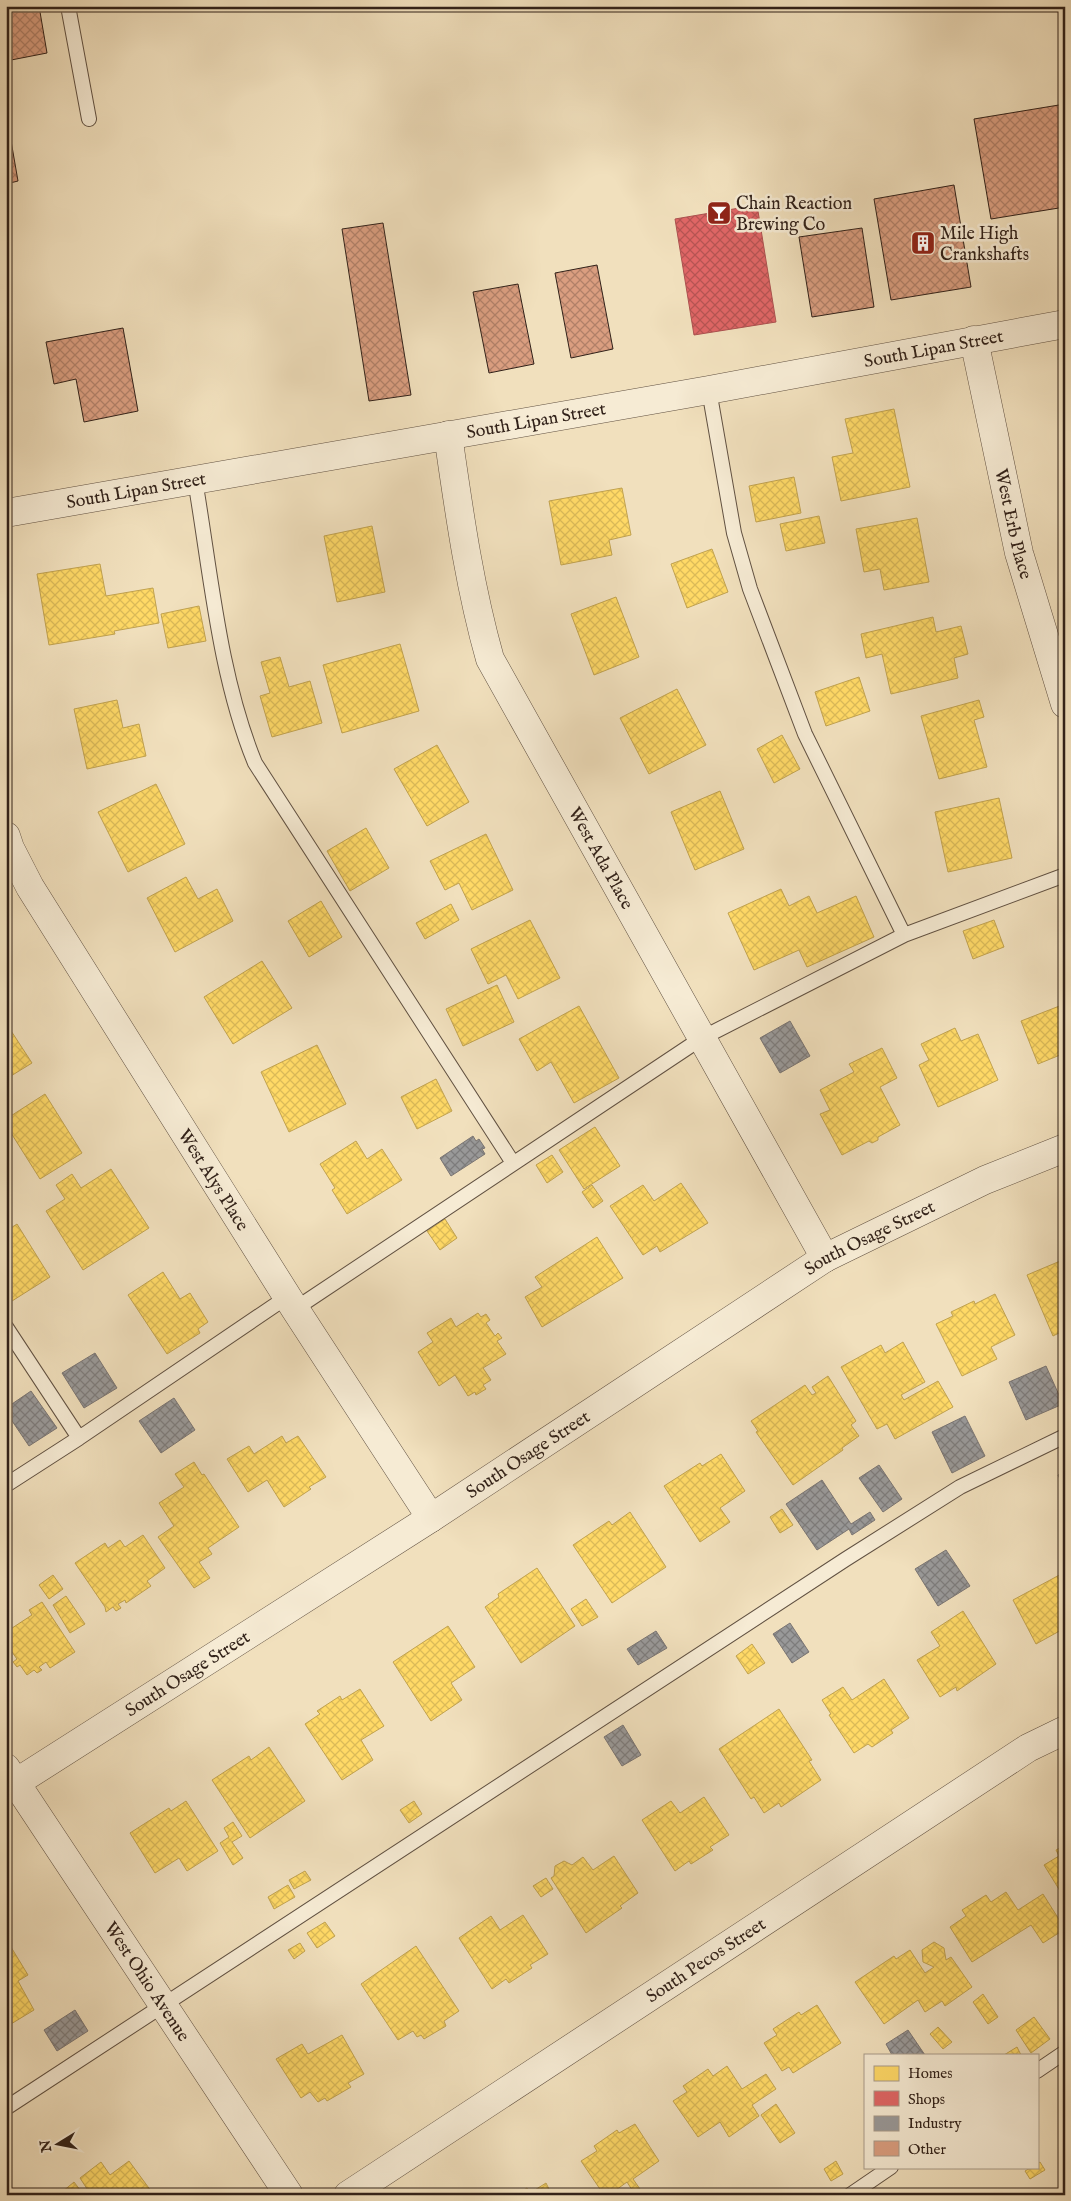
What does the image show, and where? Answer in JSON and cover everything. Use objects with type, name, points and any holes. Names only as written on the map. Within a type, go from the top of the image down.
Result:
[{"type":"street","name":"South Lipan Street","points":[[6,513],[709,390],[1065,324]]},
{"type":"street","name":"West Erb Place","points":[[974,340],[1019,553],[1065,704]]},
{"type":"street","name":"West Ada Place","points":[[448,435],[465,549],[477,612],[490,659],[824,1258]]},
{"type":"street","name":"West Alys Place","points":[[6,836],[10,848],[30,886],[291,1303],[431,1518]]},
{"type":"street","name":"South Osage Street","points":[[10,1780],[431,1518],[824,1258],[985,1180],[1065,1148]]},
{"type":"street","name":"South Pecos Street","points":[[348,2195],[1028,1748],[1065,1730]]},
{"type":"street","name":"West Ohio Avenue","points":[[10,1780],[163,2004],[288,2195]]},
{"type":"lane","points":[[68,6],[89,119]]},
{"type":"lane","points":[[709,390],[734,534],[750,589],[805,734],[904,935]]},
{"type":"lane","points":[[195,480],[230,688],[241,728],[255,763],[513,1163]]},
{"type":"lane","points":[[6,1485],[513,1163],[702,1038],[904,935],[1065,874]]},
{"type":"lane","points":[[6,1327],[79,1438]]},
{"type":"lane","points":[[6,2108],[846,1559],[960,1487],[1065,1436]]},
{"type":"lane","points":[[1038,2070],[1065,2052]]},
{"type":"lane","points":[[850,2195],[890,2168]]},
{"type":"building: Homes","points":[[894,409],[910,487],[841,501],[832,457],[853,453],[845,419]]},
{"type":"building: Homes","points":[[794,477],[801,513],[756,522],[749,486]]},
{"type":"building: Homes","points":[[622,488],[631,535],[609,540],[612,555],[561,565],[549,501]]},
{"type":"building: Homes","points":[[819,516],[825,543],[786,551],[780,524]]},
{"type":"building: Homes","points":[[917,518],[929,582],[884,590],[880,569],[864,572],[856,529]]},
{"type":"building: Homes","points":[[372,526],[385,592],[337,602],[324,536]]},
{"type":"building: Homes","points":[[712,549],[728,592],[687,608],[671,564]]},
{"type":"building: Homes","points":[[100,564],[106,596],[153,588],[159,623],[114,631],[115,634],[49,645],[37,574]]},
{"type":"building: Homes","points":[[616,597],[639,657],[594,675],[571,614]]},
{"type":"building: Homes","points":[[199,606],[206,641],[168,648],[161,614]]},
{"type":"building: Homes","points":[[933,617],[936,632],[961,626],[968,654],[954,658],[958,678],[891,694],[882,654],[866,658],[861,634]]},
{"type":"building: Homes","points":[[400,644],[419,711],[342,733],[323,665]]},
{"type":"building: Homes","points":[[280,657],[289,687],[310,681],[322,723],[272,737],[260,696],[270,693],[261,662]]},
{"type":"building: Homes","points":[[859,677],[870,711],[826,726],[815,692]]},
{"type":"building: Homes","points":[[677,689],[706,745],[649,774],[620,718]]},
{"type":"building: Homes","points":[[117,700],[123,728],[139,724],[146,756],[87,769],[74,709]]},
{"type":"building: Homes","points":[[979,700],[984,717],[974,720],[987,767],[939,779],[921,716]]},
{"type":"building: Homes","points":[[782,735],[800,769],[774,783],[757,749]]},
{"type":"building: Homes","points":[[437,745],[469,802],[427,826],[394,769]]},
{"type":"building: Homes","points":[[156,784],[185,844],[128,872],[98,812]]},
{"type":"building: Homes","points":[[720,791],[744,849],[695,870],[671,812]]},
{"type":"building: Homes","points":[[999,798],[1012,858],[948,872],[935,812]]},
{"type":"building: Homes","points":[[366,828],[389,868],[350,891],[327,851]]},
{"type":"building: Homes","points":[[486,834],[513,890],[472,910],[459,883],[445,890],[430,861]]},
{"type":"building: Homes","points":[[186,877],[198,899],[217,889],[233,921],[175,952],[147,898]]},
{"type":"building: Homes","points":[[781,889],[789,906],[809,896],[817,913],[856,896],[874,937],[807,967],[799,950],[754,970],[728,913]]},
{"type":"building: Homes","points":[[321,901],[342,937],[309,957],[288,921]]},
{"type":"building: Homes","points":[[451,904],[459,920],[425,939],[416,923]]},
{"type":"building: Homes","points":[[530,920],[560,978],[518,999],[506,975],[488,984],[471,949]]},
{"type":"building: Homes","points":[[994,920],[1004,947],[973,959],[963,931]]},
{"type":"building: Homes","points":[[262,961],[292,1008],[233,1044],[204,997]]},
{"type":"building: Homes","points":[[497,985],[514,1022],[463,1046],[446,1009]]},
{"type":"building: Homes","points":[[1065,999],[1065,1053],[1038,1064],[1021,1021],[1062,1005],[1060,1000]]},
{"type":"building: Homes","points":[[579,1006],[619,1078],[574,1103],[551,1062],[537,1071],[519,1039]]},
{"type":"building: Homes","points":[[6,1023],[32,1063],[6,1079]]},
{"type":"building: Homes","points":[[955,1028],[961,1041],[978,1034],[998,1080],[938,1107],[919,1065],[929,1060],[921,1044]]},
{"type":"building: Homes","points":[[317,1045],[346,1104],[289,1132],[261,1072]]},
{"type":"building: Homes","points":[[882,1048],[897,1078],[880,1087],[900,1125],[878,1137],[878,1140],[872,1143],[869,1141],[842,1155],[820,1114],[830,1110],[820,1090],[854,1072],[849,1064]]},
{"type":"building: Homes","points":[[436,1079],[452,1111],[417,1129],[401,1097]]},
{"type":"building: Homes","points":[[45,1094],[82,1153],[40,1179],[6,1125],[6,1119]]},
{"type":"building: Homes","points":[[595,1127],[620,1166],[584,1189],[559,1150]]},
{"type":"building: Homes","points":[[356,1141],[367,1159],[382,1149],[402,1180],[347,1214],[332,1190],[335,1188],[320,1164]]},
{"type":"building: Homes","points":[[552,1155],[563,1172],[547,1183],[536,1165]]},
{"type":"building: Homes","points":[[111,1169],[149,1228],[83,1270],[46,1211],[65,1199],[56,1185],[72,1174],[81,1188]]},
{"type":"building: Homes","points":[[681,1183],[708,1223],[660,1252],[657,1246],[643,1255],[610,1206],[643,1185],[654,1201]]},
{"type":"building: Homes","points":[[592,1185],[603,1201],[593,1208],[582,1192]]},
{"type":"building: Homes","points":[[445,1219],[457,1238],[440,1250],[427,1231]]},
{"type":"building: Homes","points":[[17,1224],[50,1277],[12,1301],[6,1291],[6,1231]]},
{"type":"building: Homes","points":[[597,1237],[623,1278],[542,1327],[525,1297],[542,1287],[535,1277]]},
{"type":"building: Homes","points":[[1065,1259],[1065,1330],[1053,1336],[1027,1275]]},
{"type":"building: Homes","points":[[163,1272],[180,1299],[190,1293],[208,1322],[198,1329],[200,1333],[167,1354],[128,1295]]},
{"type":"building: Homes","points":[[995,1294],[1015,1335],[991,1347],[997,1359],[962,1376],[936,1324],[953,1316],[951,1312],[974,1301],[975,1304]]},
{"type":"building: Homes","points":[[478,1313],[481,1317],[486,1314],[490,1320],[486,1323],[495,1336],[498,1333],[502,1338],[497,1341],[506,1354],[483,1368],[491,1380],[483,1385],[486,1389],[476,1395],[475,1392],[468,1396],[455,1375],[439,1386],[418,1352],[433,1342],[427,1333],[451,1318],[456,1327]]},
{"type":"building: Homes","points":[[903,1342],[925,1382],[901,1395],[904,1400],[938,1381],[953,1407],[895,1439],[887,1424],[877,1429],[841,1367],[881,1345],[885,1353]]},
{"type":"building: Homes","points":[[828,1376],[856,1421],[851,1425],[859,1436],[842,1448],[843,1450],[793,1485],[756,1432],[758,1431],[751,1421],[805,1385],[812,1395],[816,1393],[812,1387]]},
{"type":"building: Homes","points":[[282,1436],[286,1443],[298,1436],[326,1477],[309,1487],[311,1489],[284,1507],[267,1480],[248,1492],[227,1459],[249,1446],[254,1454]]},
{"type":"building: Homes","points":[[721,1454],[745,1491],[720,1508],[730,1522],[700,1542],[664,1486],[700,1463],[702,1466]]},
{"type":"building: Homes","points":[[194,1462],[239,1527],[208,1548],[212,1554],[199,1562],[210,1578],[194,1588],[158,1537],[174,1526],[159,1503],[184,1487],[175,1474]]},
{"type":"building: Homes","points":[[782,1509],[793,1525],[780,1533],[770,1517]]},
{"type":"building: Homes","points":[[630,1512],[666,1567],[612,1603],[573,1545],[609,1521],[612,1525]]},
{"type":"building: Homes","points":[[143,1535],[165,1568],[147,1581],[151,1586],[126,1603],[125,1600],[118,1604],[121,1608],[116,1611],[113,1607],[106,1612],[105,1607],[75,1563],[105,1543],[108,1548],[120,1540],[125,1547]]},
{"type":"building: Homes","points":[[537,1568],[575,1626],[521,1663],[485,1607],[499,1597],[498,1594]]},
{"type":"building: Homes","points":[[1065,1572],[1065,1628],[1036,1644],[1013,1600]]},
{"type":"building: Homes","points":[[53,1575],[63,1589],[49,1599],[39,1585]]},
{"type":"building: Homes","points":[[66,1596],[85,1624],[70,1633],[53,1605]]},
{"type":"building: Homes","points":[[586,1599],[598,1617],[582,1626],[571,1609]]},
{"type":"building: Homes","points":[[42,1602],[75,1652],[50,1668],[46,1662],[39,1667],[42,1670],[37,1673],[34,1670],[27,1675],[20,1665],[17,1667],[13,1662],[17,1659],[12,1652],[9,1654],[6,1650],[9,1647],[6,1643],[6,1632],[32,1615],[29,1610]]},
{"type":"building: Homes","points":[[963,1611],[996,1664],[957,1691],[956,1687],[940,1697],[917,1660],[940,1646],[931,1632]]},
{"type":"building: Homes","points":[[448,1626],[475,1667],[451,1683],[462,1700],[431,1721],[393,1662]]},
{"type":"building: Homes","points":[[752,1644],[765,1663],[748,1674],[736,1656]]},
{"type":"building: Homes","points":[[884,1679],[909,1718],[891,1730],[893,1733],[872,1747],[868,1744],[854,1753],[829,1715],[831,1714],[822,1700],[843,1687],[852,1700]]},
{"type":"building: Homes","points":[[360,1689],[384,1726],[361,1740],[373,1760],[342,1780],[305,1724],[320,1714],[317,1711],[340,1696],[342,1700]]},
{"type":"building: Homes","points":[[779,1709],[812,1760],[809,1761],[821,1780],[781,1807],[779,1803],[764,1813],[754,1797],[751,1799],[719,1749]]},
{"type":"building: Homes","points":[[269,1747],[305,1801],[250,1838],[212,1780],[249,1756],[251,1760]]},
{"type":"building: Homes","points":[[704,1797],[729,1835],[710,1847],[713,1850],[691,1864],[689,1861],[675,1871],[642,1820],[671,1801],[680,1813]]},
{"type":"building: Homes","points":[[186,1801],[218,1851],[187,1871],[179,1858],[155,1873],[130,1833],[169,1808],[171,1811]]},
{"type":"building: Homes","points":[[414,1801],[422,1814],[409,1823],[400,1810]]},
{"type":"building: Homes","points":[[233,1822],[242,1836],[232,1842],[243,1858],[233,1865],[220,1843],[229,1837],[224,1828]]},
{"type":"building: Homes","points":[[1065,1845],[1065,1899],[1044,1865],[1059,1856],[1056,1850]]},
{"type":"building: Homes","points":[[614,1856],[638,1893],[620,1906],[622,1908],[586,1933],[551,1878],[554,1876],[555,1866],[564,1861],[572,1865],[583,1857],[593,1870]]},
{"type":"building: Homes","points":[[305,1871],[311,1880],[294,1889],[289,1880]]},
{"type":"building: Homes","points":[[546,1878],[553,1889],[541,1897],[533,1886]]},
{"type":"building: Homes","points":[[288,1885],[295,1897],[274,1909],[268,1897]]},
{"type":"building: Homes","points":[[1006,1892],[1018,1910],[1043,1894],[1065,1929],[1043,1943],[1031,1925],[972,1962],[950,1927],[966,1916],[962,1910],[986,1895],[991,1902]]},
{"type":"building: Homes","points":[[523,1915],[548,1954],[530,1965],[532,1968],[509,1983],[506,1979],[492,1989],[459,1938],[491,1916],[500,1930]]},
{"type":"building: Homes","points":[[325,1922],[335,1936],[317,1948],[307,1933]]},
{"type":"building: Homes","points":[[934,1942],[944,1948],[946,1960],[951,1957],[972,1987],[945,2006],[942,2001],[925,2012],[918,2000],[884,2024],[855,1982],[894,1956],[896,1959],[910,1950],[925,1973],[934,1967],[923,1962],[922,1950]]},
{"type":"building: Homes","points":[[300,1943],[305,1951],[294,1959],[288,1950]]},
{"type":"building: Homes","points":[[416,1946],[459,2011],[444,2021],[446,2026],[424,2039],[421,2035],[417,2037],[413,2031],[398,2040],[361,1984]]},
{"type":"building: Homes","points":[[11,1947],[28,1975],[18,1981],[34,2010],[6,2027],[6,1950]]},
{"type":"building: Homes","points":[[983,1994],[998,2017],[988,2024],[973,2002]]},
{"type":"building: Homes","points":[[817,2005],[841,2043],[793,2073],[789,2067],[782,2071],[764,2043],[777,2035],[773,2029],[799,2012],[801,2015]]},
{"type":"building: Homes","points":[[1034,2017],[1050,2039],[1031,2053],[1016,2030]]},
{"type":"building: Homes","points":[[938,2027],[952,2042],[943,2049],[930,2034]]},
{"type":"building: Homes","points":[[342,2035],[364,2074],[348,2083],[351,2087],[327,2101],[325,2098],[318,2102],[310,2092],[301,2098],[276,2059],[302,2044],[308,2054]]},
{"type":"building: Homes","points":[[1017,2047],[1020,2054],[1006,2054]]},
{"type":"building: Homes","points":[[727,2066],[742,2089],[766,2074],[776,2089],[752,2105],[759,2116],[729,2137],[720,2122],[698,2137],[673,2101],[687,2092],[683,2086],[708,2069],[713,2076]]},
{"type":"building: Homes","points":[[776,2104],[795,2133],[780,2143],[761,2115]]},
{"type":"building: Homes","points":[[635,2124],[659,2161],[633,2179],[640,2189],[634,2193],[627,2182],[609,2195],[604,2195],[581,2161],[597,2151],[594,2146],[617,2130],[619,2133]]},
{"type":"building: Homes","points":[[129,2161],[154,2195],[91,2195],[80,2178],[101,2162],[110,2175]]},
{"type":"building: Homes","points":[[836,2161],[843,2174],[831,2181],[824,2169]]},
{"type":"building: Homes","points":[[1040,2162],[1045,2170],[1030,2179],[1025,2171],[1030,2168],[1038,2168]]},
{"type":"building: Homes","points":[[74,2182],[84,2195],[64,2195],[62,2192]]},
{"type":"building: Homes","points":[[546,2183],[552,2195],[516,2195],[527,2188],[530,2193]]},
{"type":"building: Shops","points":[[757,205],[776,322],[694,335],[675,219]]},
{"type":"building: Industry","points":[[790,1021],[810,1056],[780,1073],[760,1038]]},
{"type":"building: Industry","points":[[473,1136],[476,1141],[479,1139],[485,1148],[482,1149],[485,1154],[451,1176],[440,1158]]},
{"type":"building: Industry","points":[[95,1353],[117,1388],[84,1408],[62,1373]]},
{"type":"building: Industry","points":[[1046,1366],[1063,1404],[1026,1420],[1009,1382]]},
{"type":"building: Industry","points":[[1065,1371],[1065,1385],[1059,1373]]},
{"type":"building: Industry","points":[[31,1391],[57,1428],[29,1446],[6,1412],[6,1408]]},
{"type":"building: Industry","points":[[174,1398],[195,1430],[161,1453],[139,1421]]},
{"type":"building: Industry","points":[[965,1416],[985,1456],[952,1473],[932,1432]]},
{"type":"building: Industry","points":[[879,1465],[902,1499],[883,1512],[859,1478]]},
{"type":"building: Industry","points":[[1065,1471],[1065,1489],[1058,1475]]},
{"type":"building: Industry","points":[[822,1480],[851,1524],[870,1512],[875,1520],[852,1535],[849,1529],[817,1550],[786,1504]]},
{"type":"building: Industry","points":[[946,1550],[970,1586],[938,1606],[915,1569]]},
{"type":"building: Industry","points":[[790,1623],[809,1652],[792,1663],[773,1634]]},
{"type":"building: Industry","points":[[656,1631],[667,1648],[638,1665],[627,1649]]},
{"type":"building: Industry","points":[[623,1725],[641,1755],[622,1766],[604,1737]]},
{"type":"building: Industry","points":[[75,2010],[88,2031],[57,2051],[44,2030]]},
{"type":"building: Industry","points":[[908,2030],[924,2054],[891,2054],[886,2044]]},
{"type":"building: Other","points":[[6,6],[39,6],[47,53],[6,61]]},
{"type":"building: Other","points":[[1065,104],[1065,207],[991,219],[974,119]]},
{"type":"building: Other","points":[[6,112],[18,181],[6,184]]},
{"type":"building: Other","name":"Mile High Crankshafts","points":[[954,185],[971,287],[891,300],[874,199]]},
{"type":"building: Other","points":[[383,223],[411,395],[369,401],[342,229]]},
{"type":"building: Other","points":[[862,228],[874,307],[812,317],[799,237]]},
{"type":"building: Other","points":[[597,265],[613,349],[571,358],[555,273]]},
{"type":"building: Other","points":[[518,284],[534,364],[489,373],[473,292]]},
{"type":"building: Other","points":[[123,328],[138,411],[84,422],[76,379],[54,384],[46,342]]},
{"type":"place","name":"Chain Reaction Brewing Co","points":[[719,213]]},
{"type":"place","name":"Mile High Crankshafts","points":[[923,243]]}]
